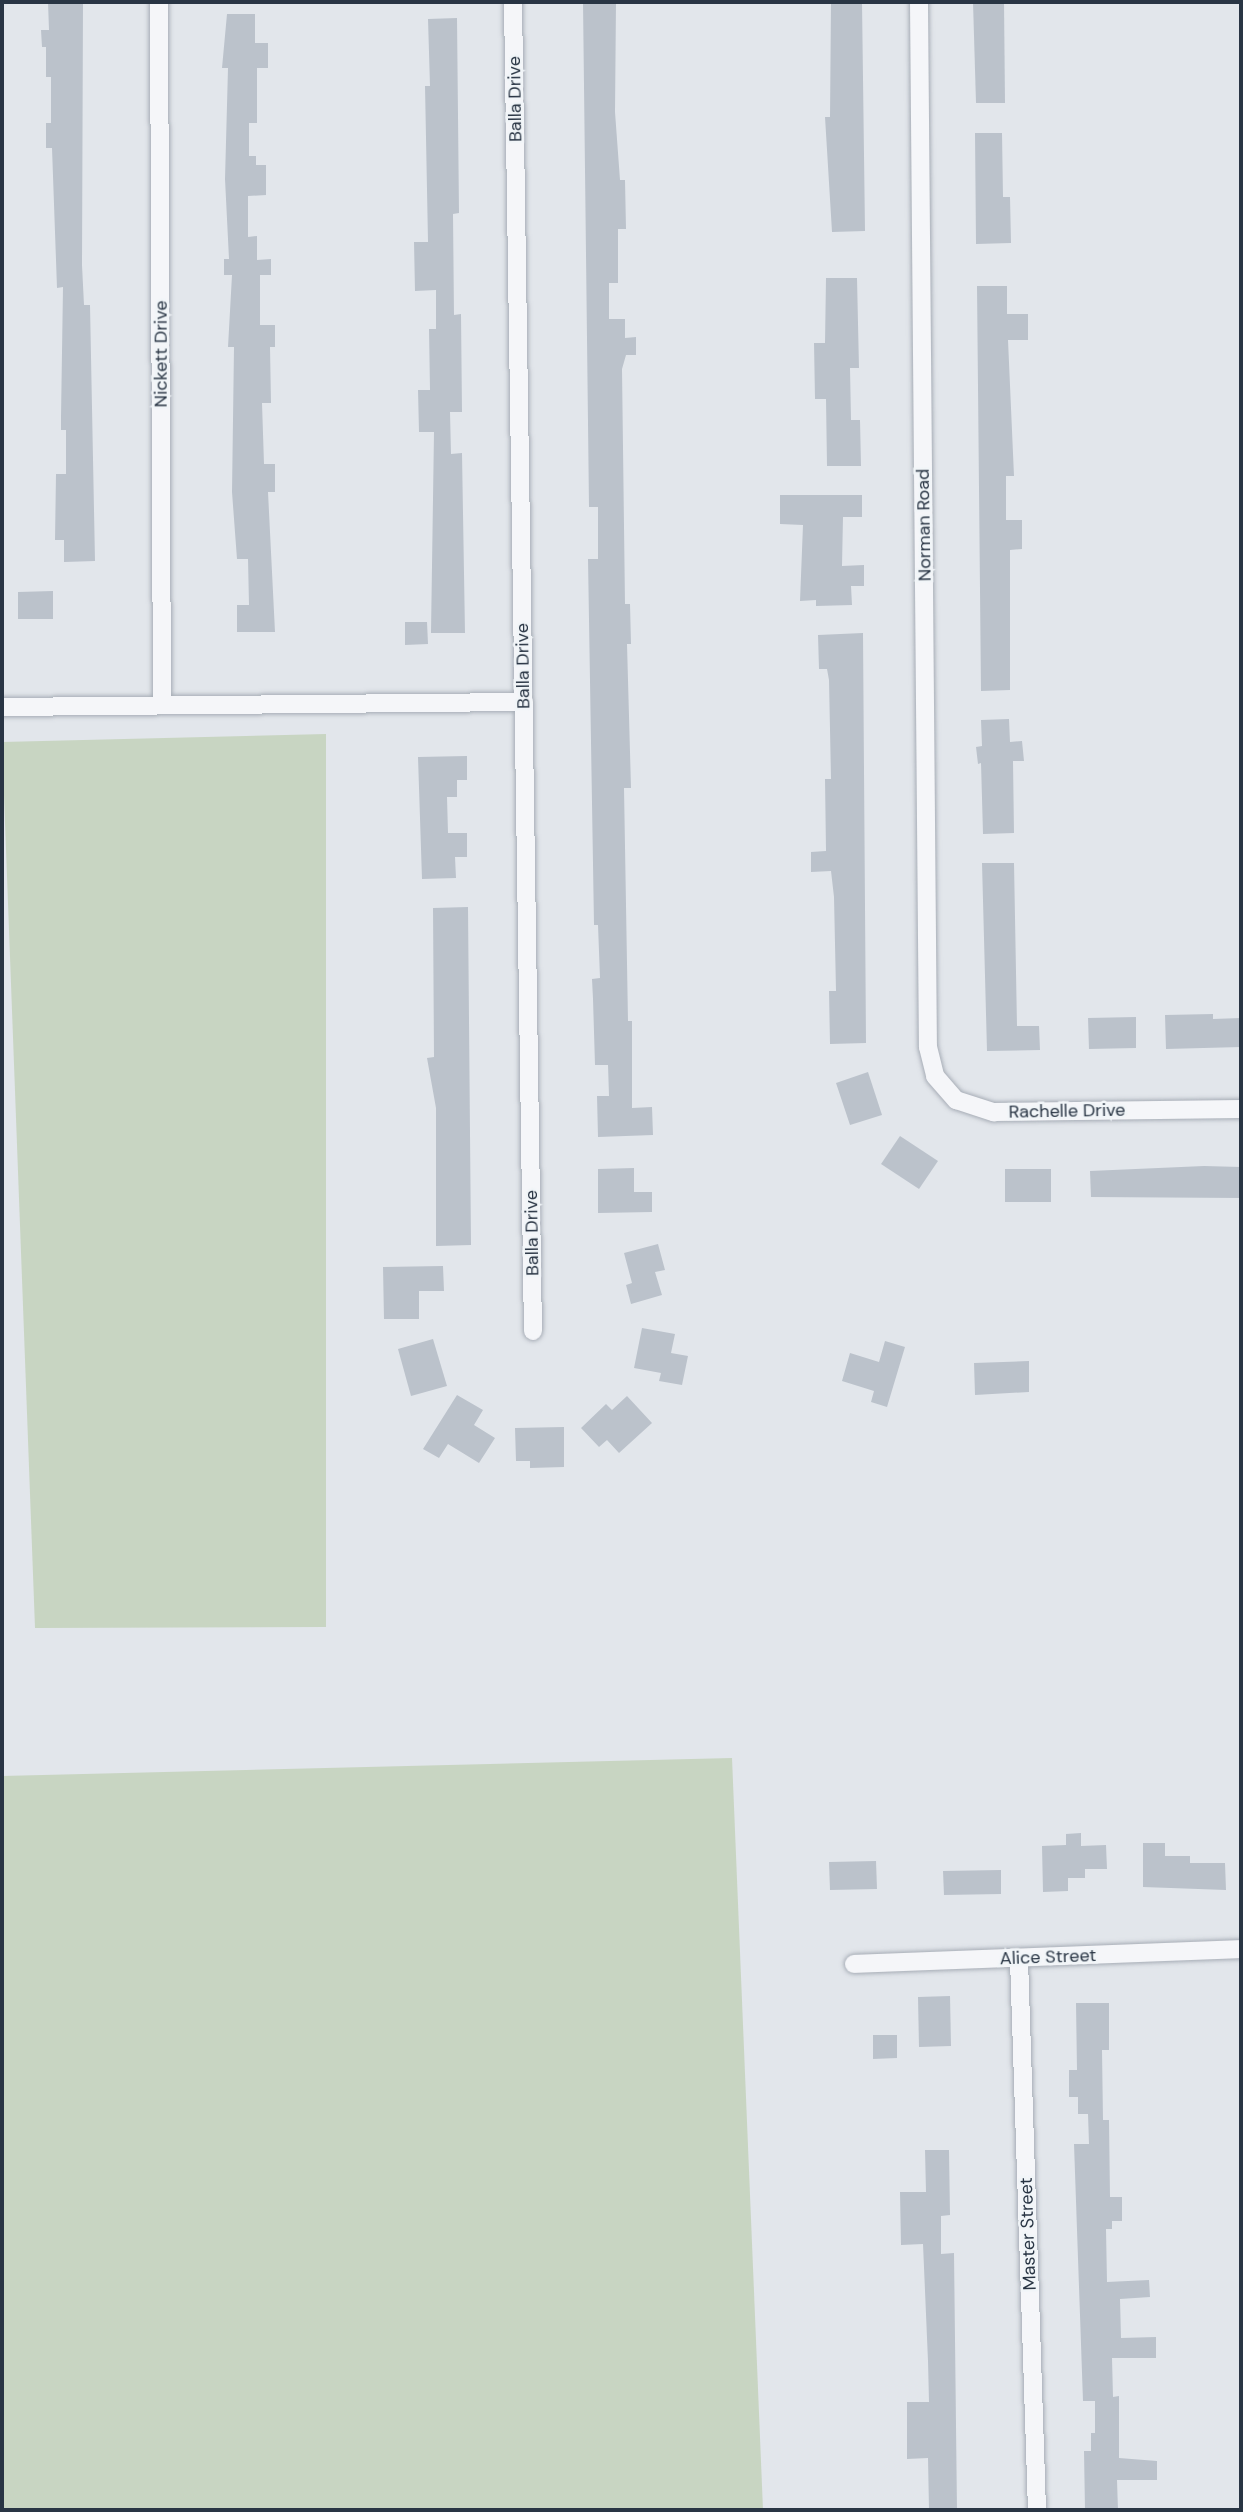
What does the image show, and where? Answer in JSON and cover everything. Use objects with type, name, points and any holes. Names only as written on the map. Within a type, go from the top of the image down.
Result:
[{"type":"street","name":"Nickett Drive","points":[[159,2],[162,705]]},
{"type":"street","name":"Balla Drive","points":[[513,2],[533,1331]]},
{"type":"street","name":"Norman Road","points":[[919,2],[928,1047]]},
{"type":"street","points":[[2,707],[524,702]]},
{"type":"street","name":"Rachelle Drive","points":[[928,1047],[935,1076],[956,1100],[994,1112],[1241,1109]]},
{"type":"street","name":"Alice Street","points":[[854,1964],[1241,1950]]},
{"type":"street","name":"Master Street","points":[[1019,1959],[1037,2510]]},
{"type":"green space","points":[[326,734],[326,1627],[35,1628],[2,742]]},
{"type":"green space","points":[[732,1758],[763,2510],[2,2510],[2,1776]]},
{"type":"building","points":[[48,2],[83,2],[82,265],[84,305],[90,305],[95,561],[64,562],[64,540],[55,540],[56,474],[66,474],[66,430],[61,430],[63,287],[57,288],[52,148],[46,148],[46,123],[51,123],[51,77],[46,77],[46,47],[42,47],[41,30],[49,30]]},
{"type":"building","points":[[583,2],[616,2],[615,112],[620,180],[625,180],[626,229],[618,229],[618,283],[609,283],[609,319],[625,319],[625,338],[636,337],[636,355],[626,355],[622,369],[625,604],[630,604],[631,644],[627,644],[631,788],[624,788],[628,1021],[632,1021],[632,1108],[652,1107],[653,1135],[598,1137],[597,1096],[609,1096],[608,1065],[595,1065],[592,979],[600,978],[598,925],[594,925],[588,559],[598,559],[598,507],[589,507]]},
{"type":"building","points":[[831,2],[862,2],[865,231],[832,232],[825,117],[830,117]]},
{"type":"building","points":[[973,2],[1004,2],[1005,103],[976,103]]},
{"type":"building","points":[[227,14],[255,14],[255,43],[268,43],[268,68],[257,68],[257,123],[249,123],[249,156],[256,156],[256,165],[266,165],[266,195],[248,196],[248,237],[257,236],[257,260],[271,259],[271,275],[260,275],[260,325],[275,325],[275,347],[270,347],[271,403],[262,403],[264,464],[275,464],[275,492],[268,492],[275,632],[237,632],[237,605],[249,605],[248,559],[237,559],[232,492],[234,347],[228,347],[232,275],[224,275],[224,259],[229,259],[225,179],[228,68],[222,68]]},
{"type":"building","points":[[457,18],[459,213],[453,214],[454,315],[461,314],[462,412],[450,412],[451,454],[462,453],[465,633],[431,633],[434,432],[419,432],[418,390],[430,390],[429,329],[436,329],[436,290],[415,291],[414,242],[428,242],[425,86],[430,86],[428,19]]},
{"type":"building","points":[[975,133],[1002,133],[1003,197],[1010,197],[1011,243],[976,244]]},
{"type":"building","points":[[826,278],[857,278],[859,368],[850,368],[851,420],[860,420],[861,466],[827,466],[826,399],[815,399],[814,343],[825,343]]},
{"type":"building","points":[[977,286],[1007,286],[1007,314],[1028,314],[1028,340],[1008,340],[1014,476],[1006,476],[1006,520],[1022,520],[1022,549],[1010,550],[1010,690],[981,691]]},
{"type":"building","points":[[780,495],[862,495],[862,517],[843,517],[842,566],[864,565],[864,586],[851,586],[852,605],[816,606],[816,600],[800,601],[803,525],[780,524]]},
{"type":"building","points":[[53,591],[53,619],[18,619],[18,592]]},
{"type":"building","points":[[405,622],[427,622],[428,644],[405,645]]},
{"type":"building","points":[[863,633],[866,1043],[830,1044],[829,991],[836,991],[834,897],[831,871],[811,872],[811,852],[826,851],[825,779],[831,779],[829,680],[827,669],[819,669],[818,635]]},
{"type":"building","points":[[1009,719],[1010,742],[1022,741],[1024,761],[1013,761],[1014,833],[983,834],[981,763],[978,764],[976,747],[982,746],[981,720]]},
{"type":"building","points":[[467,756],[467,780],[457,780],[457,797],[447,797],[448,833],[467,833],[467,857],[455,857],[456,878],[422,879],[418,757]]},
{"type":"building","points":[[982,863],[1014,863],[1017,1026],[1039,1026],[1040,1050],[987,1051]]},
{"type":"building","points":[[468,907],[471,1245],[436,1246],[436,1108],[427,1058],[434,1057],[433,908]]},
{"type":"building","points":[[1213,1014],[1213,1019],[1241,1018],[1241,1047],[1166,1049],[1165,1015]]},
{"type":"building","points":[[1136,1017],[1136,1048],[1089,1049],[1088,1018]]},
{"type":"building","points":[[868,1072],[882,1115],[850,1125],[836,1083]]},
{"type":"building","points":[[900,1136],[938,1161],[919,1189],[881,1164]]},
{"type":"building","points":[[1241,1167],[1241,1198],[1091,1197],[1090,1171]]},
{"type":"building","points":[[634,1168],[634,1192],[652,1192],[652,1212],[598,1213],[598,1169]]},
{"type":"building","points":[[1005,1169],[1051,1169],[1051,1202],[1005,1202]]},
{"type":"building","points":[[658,1244],[665,1270],[655,1272],[662,1295],[631,1304],[626,1285],[632,1283],[624,1253]]},
{"type":"building","points":[[443,1266],[444,1291],[419,1291],[419,1319],[384,1319],[383,1267]]},
{"type":"building","points":[[642,1328],[675,1334],[671,1353],[688,1356],[682,1385],[659,1381],[661,1373],[634,1368]]},
{"type":"building","points":[[433,1339],[447,1386],[411,1396],[398,1349]]},
{"type":"building","points":[[885,1341],[905,1347],[887,1407],[871,1402],[874,1391],[842,1381],[850,1353],[879,1362]]},
{"type":"building","points":[[1029,1361],[1029,1392],[975,1395],[974,1363]]},
{"type":"building","points":[[457,1395],[483,1410],[474,1425],[495,1438],[479,1463],[448,1444],[439,1458],[423,1449]]},
{"type":"building","points":[[627,1396],[652,1423],[619,1453],[607,1440],[599,1447],[581,1428],[606,1404],[612,1410]]},
{"type":"building","points":[[564,1427],[564,1467],[530,1468],[530,1461],[516,1461],[515,1428]]},
{"type":"building","points":[[1081,1833],[1081,1846],[1106,1845],[1107,1869],[1085,1869],[1085,1878],[1068,1878],[1068,1891],[1043,1892],[1042,1846],[1066,1845],[1066,1834]]},
{"type":"building","points":[[1143,1843],[1165,1843],[1165,1856],[1190,1856],[1190,1863],[1225,1863],[1226,1890],[1143,1887]]},
{"type":"building","points":[[876,1861],[877,1889],[830,1890],[829,1862]]},
{"type":"building","points":[[1001,1870],[1001,1894],[944,1895],[943,1871]]},
{"type":"building","points":[[950,1996],[951,2046],[919,2047],[918,1997]]},
{"type":"building","points":[[1076,2003],[1109,2003],[1109,2050],[1102,2050],[1103,2120],[1109,2120],[1110,2197],[1122,2197],[1122,2221],[1112,2221],[1112,2229],[1106,2229],[1107,2282],[1149,2280],[1150,2297],[1120,2299],[1121,2338],[1156,2337],[1156,2358],[1112,2358],[1113,2397],[1119,2396],[1119,2458],[1157,2461],[1157,2480],[1117,2480],[1118,2510],[1085,2510],[1084,2451],[1091,2451],[1091,2433],[1095,2433],[1095,2401],[1083,2401],[1074,2144],[1089,2144],[1088,2114],[1078,2114],[1078,2097],[1069,2097],[1069,2070],[1077,2070]]},
{"type":"building","points":[[873,2035],[897,2035],[897,2058],[873,2059]]},
{"type":"building","points":[[925,2150],[949,2150],[950,2215],[941,2216],[941,2254],[954,2253],[957,2510],[929,2510],[928,2458],[907,2459],[907,2402],[929,2402],[928,2361],[923,2244],[901,2245],[900,2192],[926,2192]]}]
